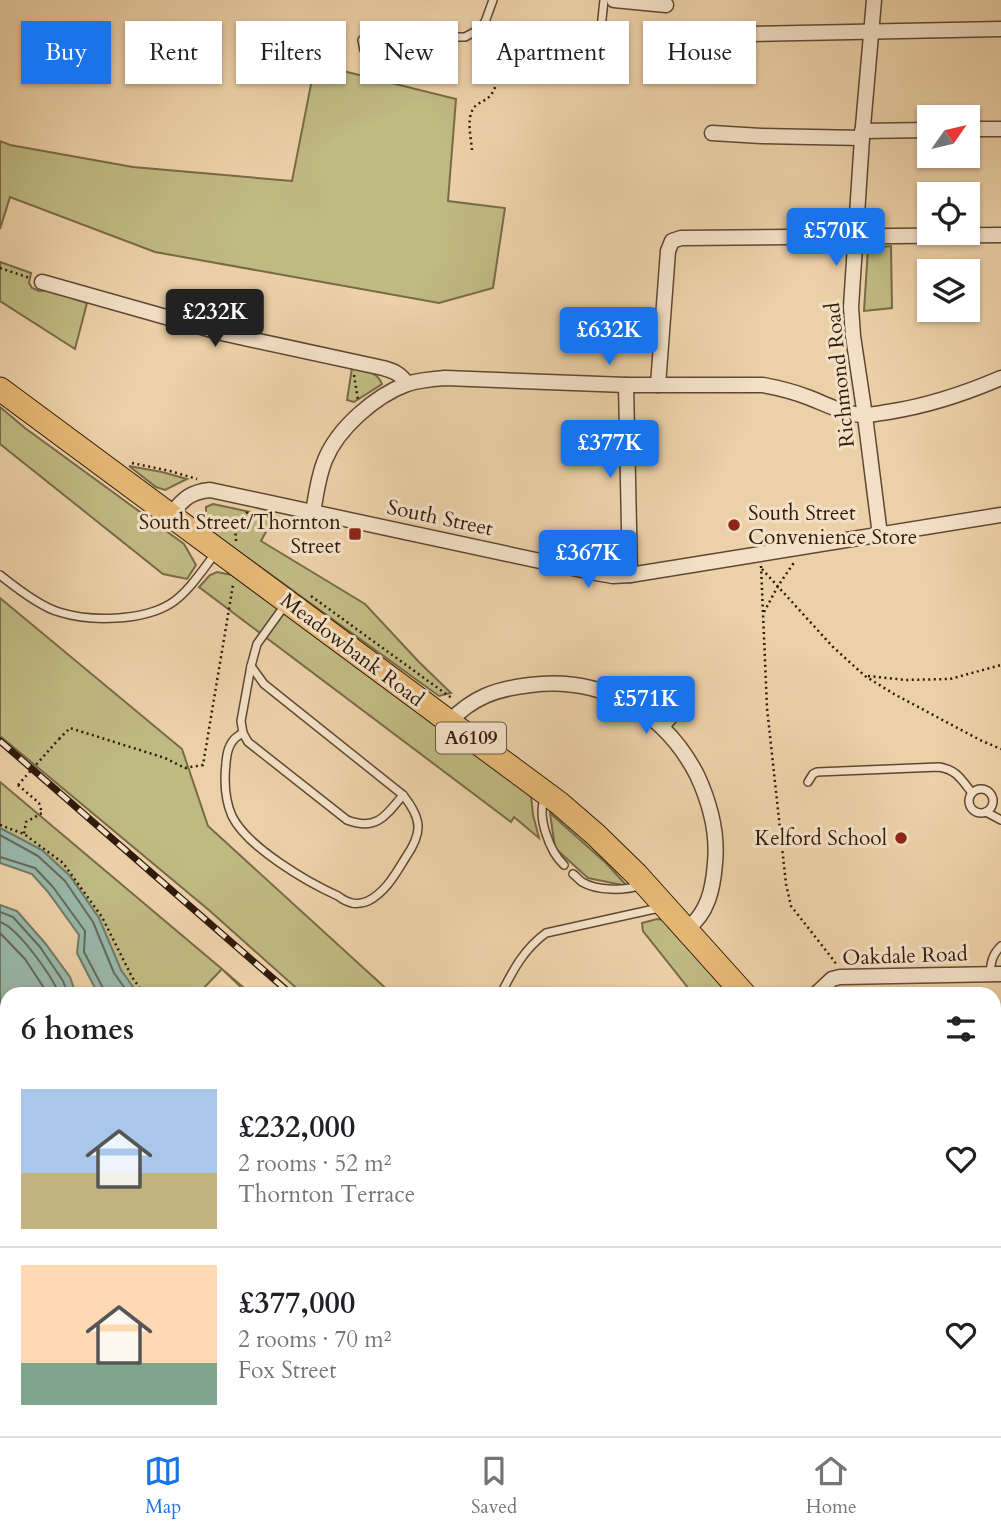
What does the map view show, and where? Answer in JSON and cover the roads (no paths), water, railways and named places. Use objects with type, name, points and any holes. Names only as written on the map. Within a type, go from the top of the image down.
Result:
[{"type":"main road","name":"Meadowbank Road","points":[[0,388],[170,515],[227,545],[237,564],[547,794],[596,835],[645,883],[738,987]]},
{"type":"street","points":[[614,0],[666,5]]},
{"type":"street","name":"Richmond Road","points":[[874,0],[851,307],[880,535]]},
{"type":"street","points":[[756,34],[1001,29]]},
{"type":"street","points":[[980,130],[1001,129]]},
{"type":"street","points":[[712,133],[761,136],[917,131]]},
{"type":"street","points":[[657,385],[668,251],[672,241],[681,238],[1001,235]]},
{"type":"street","points":[[43,282],[226,334],[396,372],[407,384]]},
{"type":"street","points":[[313,513],[319,477],[335,440],[351,422],[387,395],[407,384],[427,380],[445,378],[626,385],[763,385],[865,416],[910,409],[946,399],[1001,378]]},
{"type":"street","points":[[626,385],[630,575]]},
{"type":"street","name":"South Street","points":[[170,515],[189,495],[210,490],[613,576],[761,561],[805,547],[1001,515]]},
{"type":"street","points":[[449,722],[476,699],[510,687],[543,683],[602,691],[642,710],[662,726],[678,744],[701,784],[715,835],[712,891],[705,909],[687,929]]},
{"type":"street","points":[[662,726],[679,707]]},
{"type":"street","name":"Oakdale Road","points":[[823,987],[832,979],[840,977],[995,974]]},
{"type":"lane","points":[[458,37],[465,37],[478,30],[485,22],[493,0]]},
{"type":"lane","points":[[602,21],[604,0]]},
{"type":"lane","points":[[376,32],[439,37],[405,57],[391,61],[369,58],[362,40],[368,34],[376,32]]},
{"type":"lane","points":[[0,575],[19,590],[58,612],[97,619],[141,615],[170,604],[227,545]]},
{"type":"lane","points":[[287,602],[257,644],[241,721],[248,742],[347,820],[360,825],[377,822],[403,796]]},
{"type":"lane","points":[[243,733],[236,736],[226,753],[225,776],[227,803],[233,818],[247,836],[277,861],[322,889],[351,903],[366,902],[386,887],[412,848],[419,832],[417,817],[410,804],[264,684],[251,666]]},
{"type":"lane","points":[[808,782],[817,772],[939,766],[949,768],[957,774],[972,793]]},
{"type":"lane","points":[[978,789],[990,792],[994,799],[992,807],[986,812],[978,813],[971,808],[969,801],[972,793],[978,789]]},
{"type":"lane","points":[[547,794],[542,803],[547,839],[556,858],[564,865]]},
{"type":"lane","points":[[986,812],[1001,820]]},
{"type":"lane","points":[[573,874],[583,883],[600,888],[619,890],[645,883]]},
{"type":"lane","points":[[504,987],[518,960],[546,933],[667,907]]},
{"type":"lane","points":[[995,974],[991,960],[1001,946]]},
{"type":"water","points":[[0,828],[42,850],[70,876],[99,918],[121,970],[133,987],[94,987],[77,953],[79,935],[48,892],[32,874],[0,863]]},
{"type":"water","points":[[0,905],[17,911],[45,943],[70,977],[74,987],[0,987]]},
{"type":"railway","points":[[0,741],[283,987]]},
{"type":"place","name":"South Street Convenience Store","points":[[734,525]]},
{"type":"place","name":"South Street/Thornton Street","points":[[355,534]]},
{"type":"place","name":"Kelford School","points":[[901,838]]}]
